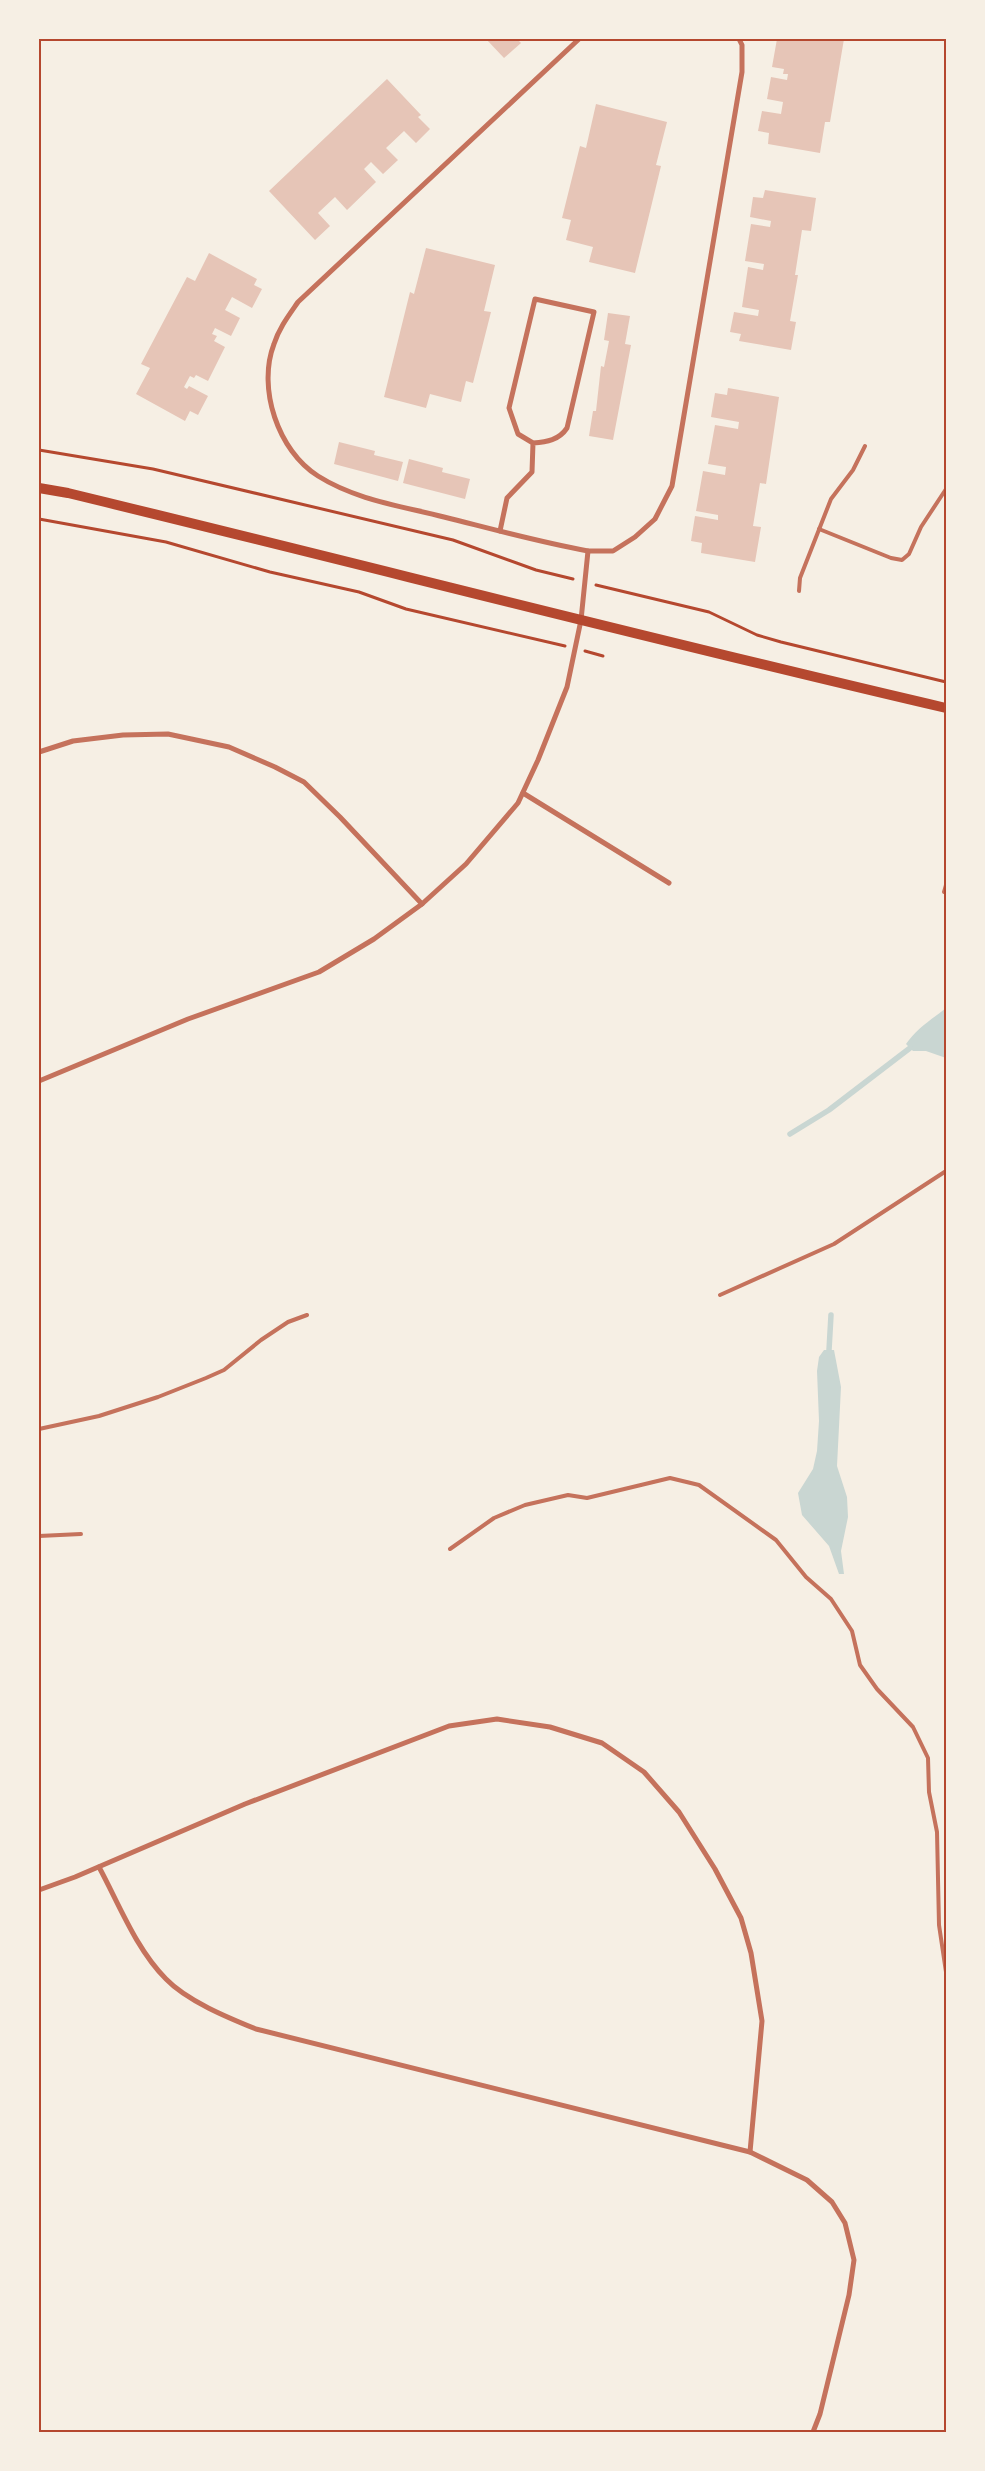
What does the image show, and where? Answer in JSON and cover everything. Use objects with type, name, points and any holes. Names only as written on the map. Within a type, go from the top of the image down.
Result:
[{"type":"main road","points":[[39,481],[68,493]]},
{"type":"main road","points":[[39,488],[68,493],[946,708]]},
{"type":"street","points":[[579,39],[298,302],[283,323],[273,346],[268,373],[271,400],[279,429],[293,452],[317,475],[356,495],[588,551],[613,551],[635,537],[655,519],[672,486],[742,72],[742,45],[739,39]]},
{"type":"street","points":[[535,299],[594,312],[567,428],[563,434],[548,442],[533,443],[518,434],[509,408],[535,299]]},
{"type":"street","points":[[500,531],[507,498],[532,472],[533,443]]},
{"type":"street","points":[[39,1080],[188,1019],[319,972],[374,939],[422,904],[466,864],[518,803],[538,760],[567,687],[581,620],[588,551]]},
{"type":"street","points":[[39,752],[73,741],[123,735],[168,734],[229,747],[304,782],[340,817],[422,904]]},
{"type":"street","points":[[522,794],[669,883]]},
{"type":"street","points":[[39,1890],[99,1867],[245,1804],[449,1726],[496,1719],[550,1727],[602,1743],[644,1772],[679,1812],[715,1869],[740,1918],[752,1953],[762,2021],[750,2152]]},
{"type":"street","points":[[99,1867],[143,1948],[166,1980],[210,2010],[256,2029],[750,2152],[807,2180],[832,2202],[844,2223],[854,2260],[847,2304],[820,2414],[813,2432]]},
{"type":"lane","points":[[799,591],[800,578],[831,499],[853,470],[865,446]]},
{"type":"lane","points":[[819,529],[891,558],[902,560],[910,554],[921,527],[946,489]]},
{"type":"lane","points":[[944,892],[946,885]]},
{"type":"lane","points":[[720,1296],[834,1244],[946,1171]]},
{"type":"lane","points":[[39,1429],[158,1398],[206,1378],[224,1370],[288,1322],[307,1314]]},
{"type":"lane","points":[[450,1549],[494,1518],[525,1506],[568,1495],[587,1498],[670,1478],[698,1485],[776,1540],[806,1577],[831,1599],[852,1631],[860,1665],[877,1689],[913,1727],[928,1758],[929,1792],[937,1832],[939,1926],[946,1972]]},
{"type":"lane","points":[[39,1536],[81,1534]]},
{"type":"path","points":[[39,450],[153,469],[453,540],[536,570],[709,612],[757,635],[781,642],[946,682]]},
{"type":"path","points":[[39,519],[166,542],[261,570],[359,592],[415,612],[604,656]]},
{"type":"shaded area","points":[[946,1008],[946,1058],[926,1051],[913,1051],[906,1044],[910,1038],[924,1024]]},
{"type":"shaded area","points":[[824,1350],[834,1350],[841,1387],[837,1466],[847,1497],[848,1517],[841,1551],[844,1574],[839,1574],[829,1546],[802,1515],[798,1493],[813,1469],[817,1451],[819,1421],[817,1371],[819,1357]]},
{"type":"building","points":[[486,39],[517,39],[521,43],[504,58]]},
{"type":"building","points":[[777,39],[844,39],[830,122],[825,122],[820,153],[768,144],[769,133],[758,131],[762,111],[781,114],[783,102],[767,99],[771,77],[787,80],[788,74],[783,74],[784,69],[772,67]]},
{"type":"building","points":[[387,79],[421,115],[418,117],[430,129],[416,143],[404,131],[386,148],[398,160],[383,174],[371,162],[364,169],[376,182],[347,210],[335,197],[318,213],[330,226],[315,240],[269,191]]},
{"type":"building","points":[[596,104],[667,122],[656,165],[661,166],[635,273],[589,262],[593,247],[566,240],[571,220],[562,218],[580,146],[586,148]]},
{"type":"building","points":[[765,190],[816,198],[811,231],[802,230],[795,275],[798,275],[790,321],[796,322],[791,350],[739,341],[741,334],[730,332],[734,312],[758,316],[759,310],[742,307],[748,267],[763,270],[764,264],[745,261],[751,224],[770,227],[771,221],[750,217],[753,197],[763,198]]},
{"type":"building","points":[[426,248],[495,265],[484,311],[491,312],[473,383],[466,381],[461,402],[430,394],[426,408],[384,397],[410,292],[414,294]]},
{"type":"building","points":[[209,253],[257,279],[254,285],[262,289],[252,308],[232,297],[225,310],[240,318],[231,336],[215,328],[212,334],[217,336],[214,341],[225,347],[208,381],[196,375],[194,378],[190,376],[184,387],[187,389],[189,386],[208,396],[198,415],[190,411],[185,421],[136,394],[150,368],[141,364],[187,277],[195,281]]},
{"type":"building","points":[[608,313],[630,316],[625,344],[631,345],[613,440],[589,436],[593,411],[596,411],[601,366],[604,367],[609,341],[604,340]]},
{"type":"building","points":[[728,388],[779,397],[766,484],[760,483],[753,526],[761,527],[755,562],[701,553],[702,543],[691,541],[695,516],[718,520],[718,515],[696,511],[703,471],[725,475],[726,467],[708,464],[715,425],[738,429],[739,422],[711,417],[715,393],[727,395]]},
{"type":"building","points":[[339,442],[375,451],[374,455],[403,462],[398,481],[334,464]]},
{"type":"building","points":[[409,459],[443,468],[442,472],[470,479],[465,499],[403,483]]},
{"type":"waterway","points":[[790,1134],[829,1110],[910,1048]]},
{"type":"waterway","points":[[829,1350],[831,1315]]}]
